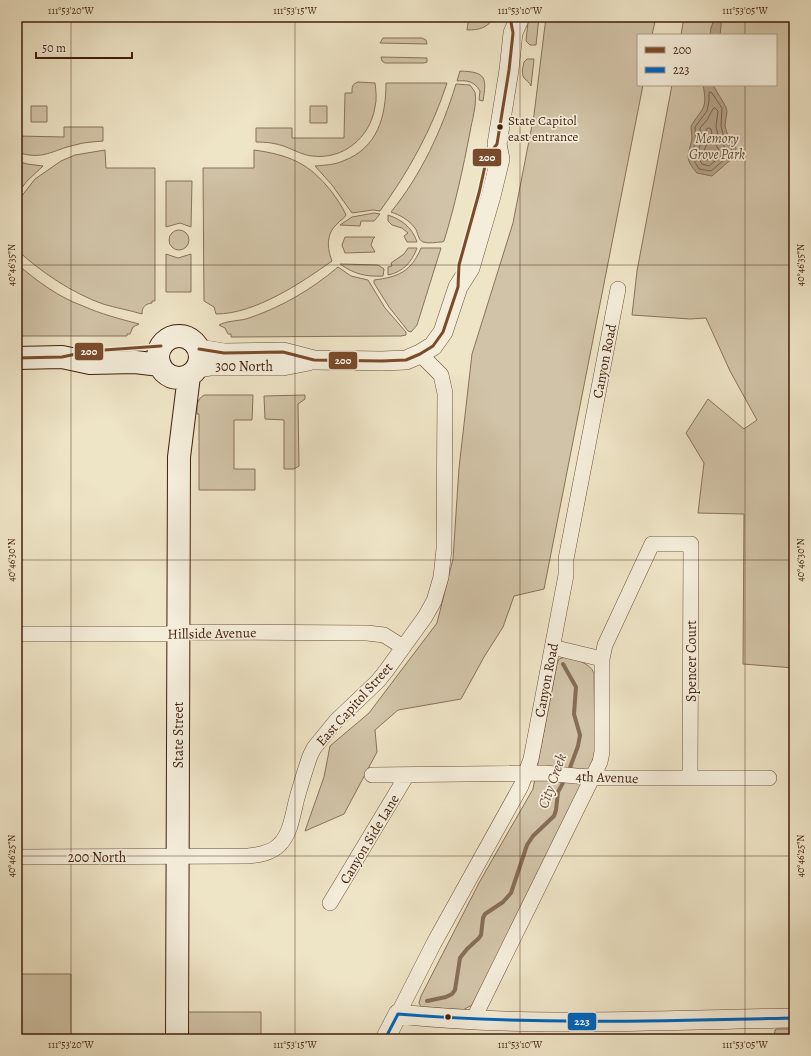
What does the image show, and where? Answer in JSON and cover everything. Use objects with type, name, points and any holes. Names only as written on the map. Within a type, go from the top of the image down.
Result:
[{"type":"main road","name":"300 North","points":[[17,358],[62,357],[90,363],[179,363]]},
{"type":"main road","name":"State Street","points":[[176,1036],[180,442],[179,363]]},
{"type":"street","name":"300 North","points":[[179,363],[210,366],[283,366],[314,360],[406,360],[433,346],[440,337],[458,286],[459,265],[487,157],[497,144],[509,70],[514,22]]},
{"type":"street","name":"Canyon Road","points":[[385,1039],[434,943],[527,773],[531,759],[566,575],[566,559],[618,290]]},
{"type":"street","name":"East Capitol Street","points":[[178,857],[253,856],[264,853],[279,845],[287,833],[303,777],[314,748],[336,721],[378,681],[425,618],[434,601],[442,573],[444,549],[444,386],[441,376],[420,354]]},
{"type":"street","name":"Spencer Court","points":[[602,659],[608,636],[652,544],[691,544],[690,778]]},
{"type":"street","name":"Hillside Avenue","points":[[17,634],[367,633],[384,635],[403,647]]},
{"type":"street","points":[[473,1020],[593,777],[601,757],[602,659],[552,647]]},
{"type":"street","name":"4th Avenue","points":[[372,775],[527,773],[593,777],[769,778]]},
{"type":"street","name":"Canyon Side Lane","points":[[330,902],[407,775]]},
{"type":"street","name":"200 North","points":[[17,858],[178,857]]},
{"type":"street","points":[[398,1014],[473,1020],[587,1021],[794,1018]]},
{"type":"green space","points":[[469,17],[494,17],[489,24],[483,28],[467,30]]},
{"type":"green space","points":[[539,17],[536,45],[530,45],[526,41],[528,22]]},
{"type":"green space","points":[[546,17],[656,17],[652,34],[637,34],[637,86],[643,86],[544,589],[514,596],[503,627],[484,657],[461,699],[398,710],[375,730],[377,752],[344,814],[305,831],[324,777],[330,746],[369,713],[437,623],[453,559],[459,468],[472,354],[513,223],[534,115]]},
{"type":"green space","name":"Memory Grove Park","points":[[684,17],[794,17],[794,668],[743,664],[744,514],[698,513],[704,463],[686,433],[708,399],[744,429],[757,420],[730,371],[706,318],[690,319],[632,315],[637,271],[672,86],[777,86],[777,34],[681,34]]},
{"type":"green space","points":[[383,38],[422,38],[426,40],[427,44],[380,43]]},
{"type":"green space","points":[[381,57],[427,58],[427,62],[385,63],[382,61]]},
{"type":"green space","points":[[527,59],[534,59],[531,86],[524,78],[522,70],[524,62]]},
{"type":"green space","points":[[460,71],[475,73],[483,77],[485,86],[483,101],[479,100],[480,91],[473,83],[467,81],[457,81]]},
{"type":"green space","points":[[358,82],[375,83],[376,104],[367,128],[353,145],[334,154],[312,156],[278,145],[256,142],[256,128],[292,128],[292,138],[344,138],[345,93],[352,93],[353,86]]},
{"type":"green space","points":[[386,83],[447,83],[427,133],[401,181],[391,196],[380,211],[373,210],[352,213],[332,185],[315,166],[343,161],[355,155],[372,139],[378,130],[382,119],[386,95]]},
{"type":"green space","points":[[456,84],[470,85],[475,92],[474,112],[465,160],[444,241],[425,243],[420,240],[413,225],[401,216],[391,212],[412,183],[430,151]]},
{"type":"green space","points":[[31,106],[47,106],[47,122],[31,122]]},
{"type":"green space","points":[[310,106],[327,106],[327,123],[310,123]]},
{"type":"green space","points":[[64,127],[103,127],[103,141],[78,144],[41,155],[17,152],[17,136],[64,137]]},
{"type":"green space","points":[[105,150],[106,168],[155,168],[155,301],[152,301],[152,303],[144,306],[142,314],[103,304],[68,288],[36,266],[17,250],[17,204],[35,179],[61,161],[75,155]]},
{"type":"green space","points":[[254,150],[288,158],[315,173],[331,191],[346,215],[333,228],[329,237],[328,246],[332,261],[306,279],[262,303],[231,313],[216,314],[214,307],[204,301],[203,168],[254,168]]},
{"type":"green space","points":[[17,161],[43,166],[27,181],[17,194]]},
{"type":"green space","points":[[166,181],[192,181],[191,227],[180,223],[166,227]]},
{"type":"green space","points":[[374,213],[380,214],[374,221],[361,221],[360,226],[340,225],[352,217]]},
{"type":"green space","points":[[388,215],[398,219],[406,225],[412,232],[417,242],[407,242],[404,236],[408,233],[402,228],[392,225],[388,221]]},
{"type":"green space","points":[[179,230],[186,233],[189,240],[186,247],[179,250],[172,247],[169,240],[172,233]]},
{"type":"green space","points":[[345,237],[375,237],[371,245],[375,252],[345,253],[342,245]]},
{"type":"green space","points":[[408,248],[417,248],[410,262],[402,269],[388,275],[388,267],[392,266],[391,263],[404,254]]},
{"type":"green space","points":[[421,248],[441,248],[417,325],[411,332],[408,331],[389,307],[374,283],[374,280],[390,277],[403,272],[413,263]]},
{"type":"green space","points":[[166,254],[178,258],[191,254],[191,292],[166,292]]},
{"type":"green space","points":[[17,264],[40,282],[65,298],[97,311],[139,324],[133,327],[130,334],[127,334],[127,336],[17,336]]},
{"type":"green space","points":[[340,264],[378,265],[384,269],[383,276],[360,274]]},
{"type":"green space","points":[[338,267],[351,276],[368,280],[385,308],[406,332],[406,335],[231,337],[231,334],[228,334],[225,328],[219,325],[259,315],[283,304],[306,291]]},
{"type":"green space","points":[[204,395],[253,395],[252,420],[234,420],[234,469],[255,469],[255,490],[199,490],[199,414],[197,414],[197,408],[198,401]]},
{"type":"green space","points":[[305,395],[305,399],[298,404],[299,466],[294,469],[284,469],[284,420],[265,419],[264,396]]},
{"type":"green space","points":[[565,657],[578,660],[586,664],[594,673],[595,754],[574,805],[472,1005],[463,1010],[421,1007],[419,1003],[421,996],[480,881],[533,789],[557,664],[559,659]]},
{"type":"green space","points":[[17,974],[71,974],[71,1039],[17,1039]]},
{"type":"green space","points":[[186,1012],[261,1012],[261,1039],[186,1039]]},
{"type":"green space","points":[[794,1029],[794,1039],[774,1039],[775,1030]]},
{"type":"water","points":[[715,17],[722,17],[720,34],[710,34]]},
{"type":"water","points":[[703,86],[714,86],[726,107],[727,111],[725,126],[727,133],[736,148],[735,156],[712,176],[697,173],[688,159],[692,139],[691,126],[703,108],[705,99]]},
{"type":"waterway","name":"City Creek","points":[[563,664],[576,687],[574,714],[580,735],[578,746],[568,773]]},
{"type":"waterway","name":"City Creek","points":[[427,1001],[446,997],[452,994],[455,990],[460,958],[481,935],[483,918],[485,914],[503,902],[511,893],[527,845],[533,836],[554,816],[558,792],[565,779]]},
{"type":"transit line","name":"200","points":[[199,349],[224,353],[283,352],[314,360],[382,361],[406,360],[433,346],[443,332],[458,287],[459,265],[479,193],[487,157],[497,144],[509,70],[513,33],[510,17]]},
{"type":"transit line","name":"200","points":[[17,358],[62,357],[90,351],[161,346]]},
{"type":"transit line","name":"223","points":[[385,1039],[398,1014],[497,1020],[546,1021],[646,1021],[794,1018]]},
{"type":"place","name":"State Capitol east entrance","points":[[500,127]]}]
